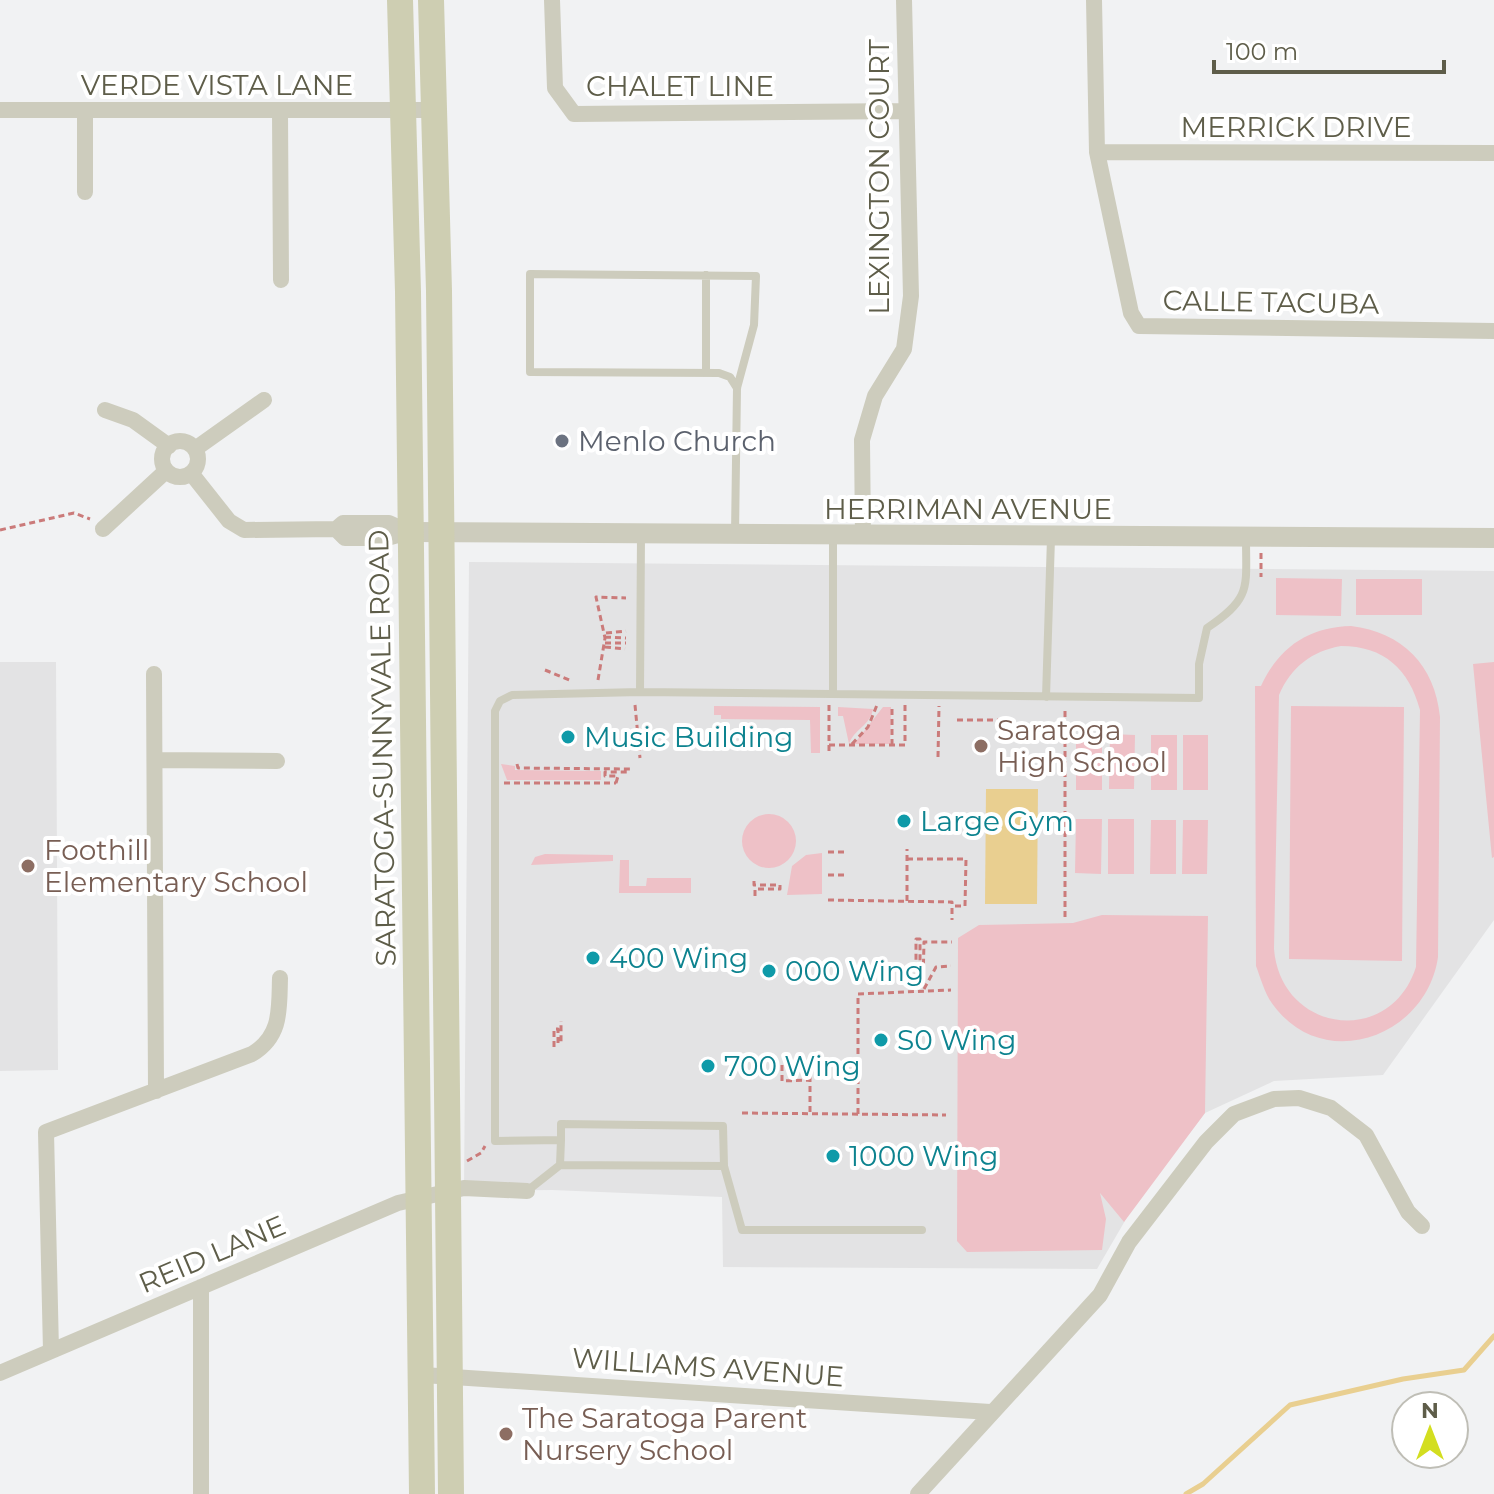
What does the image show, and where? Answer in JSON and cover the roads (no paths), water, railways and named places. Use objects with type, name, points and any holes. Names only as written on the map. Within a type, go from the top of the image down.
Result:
[{"type":"main road","name":"SARATOGA-SUNNYVALE ROAD","points":[[400,0],[408,292],[409,532],[418,961],[422,1494]]},
{"type":"main road","points":[[431,0],[442,532],[451,1494]]},
{"type":"street","name":"CHALET LINE","points":[[552,0],[555,88],[574,114],[906,111]]},
{"type":"street","name":"LEXINGTON COURT","points":[[863,536],[862,440],[875,396],[904,349],[911,296],[904,0]]},
{"type":"street","name":"CALLE TACUBA","points":[[1094,0],[1097,152],[1131,313],[1139,326],[1494,331]]},
{"type":"street","name":"VERDE VISTA LANE","points":[[0,110],[280,113],[433,110]]},
{"type":"street","points":[[85,111],[85,192]]},
{"type":"street","points":[[280,113],[281,280]]},
{"type":"street","name":"MERRICK DRIVE","points":[[1097,152],[1494,153]]},
{"type":"street","points":[[195,449],[264,400]]},
{"type":"street","points":[[105,410],[133,420],[169,446],[186,442],[195,449],[197,466],[191,473],[180,477],[166,471],[162,463],[169,446]]},
{"type":"street","points":[[103,529],[166,471]]},
{"type":"street","points":[[191,473],[229,521],[244,530],[336,529],[343,523],[389,523],[409,532]]},
{"type":"street","name":"HERRIMAN AVENUE","points":[[409,532],[1494,538]]},
{"type":"street","points":[[154,674],[156,1091]]},
{"type":"street","points":[[155,760],[277,761]]},
{"type":"street","points":[[51,1351],[46,1132],[268,1045],[279,1023],[280,978]]},
{"type":"street","points":[[918,1494],[1100,1295],[1129,1242],[1206,1142],[1234,1114],[1274,1099],[1299,1098],[1331,1108],[1366,1135],[1408,1212],[1422,1226]]},
{"type":"street","name":"REID LANE","points":[[0,1373],[398,1203],[469,1187],[527,1191]]},
{"type":"street","points":[[201,1287],[201,1494]]},
{"type":"street","name":"WILLIAMS AVENUE","points":[[423,1375],[990,1412]]},
{"type":"lane","points":[[735,535],[737,388],[754,325],[756,276],[530,274],[530,372],[706,372],[730,377],[737,388]]},
{"type":"lane","points":[[706,275],[706,372]]},
{"type":"lane","points":[[640,692],[641,534]]},
{"type":"lane","points":[[833,536],[833,693]]},
{"type":"lane","points":[[1046,697],[1051,537]]},
{"type":"lane","points":[[561,1140],[495,1141],[494,783],[495,711],[500,701],[512,695],[640,692],[1199,698],[1199,664],[1207,628],[1229,613],[1245,594],[1246,538]]},
{"type":"lane","points":[[560,1165],[561,1124],[723,1126],[724,1166],[742,1230],[922,1230]]},
{"type":"lane","points":[[527,1191],[560,1165],[724,1166]]},
{"type":"waterway","points":[[1186,1494],[1203,1484],[1290,1405],[1403,1379],[1464,1370],[1494,1336]]},
{"type":"place","name":"Menlo Church","points":[[562,441]]},
{"type":"place","name":"Music Building","points":[[568,737]]},
{"type":"place","name":"Saratoga High School","points":[[981,746]]},
{"type":"place","name":"Large Gym","points":[[904,821]]},
{"type":"place","name":"Foothill Elementary School","points":[[28,866]]},
{"type":"place","name":"400 Wing","points":[[593,958]]},
{"type":"place","name":"000 Wing","points":[[769,971]]},
{"type":"place","name":"S0 Wing","points":[[881,1040]]},
{"type":"place","name":"700 Wing","points":[[708,1066]]},
{"type":"place","name":"1000 Wing","points":[[833,1156]]},
{"type":"place","name":"The Saratoga Parent Nursery School","points":[[506,1434]]}]
